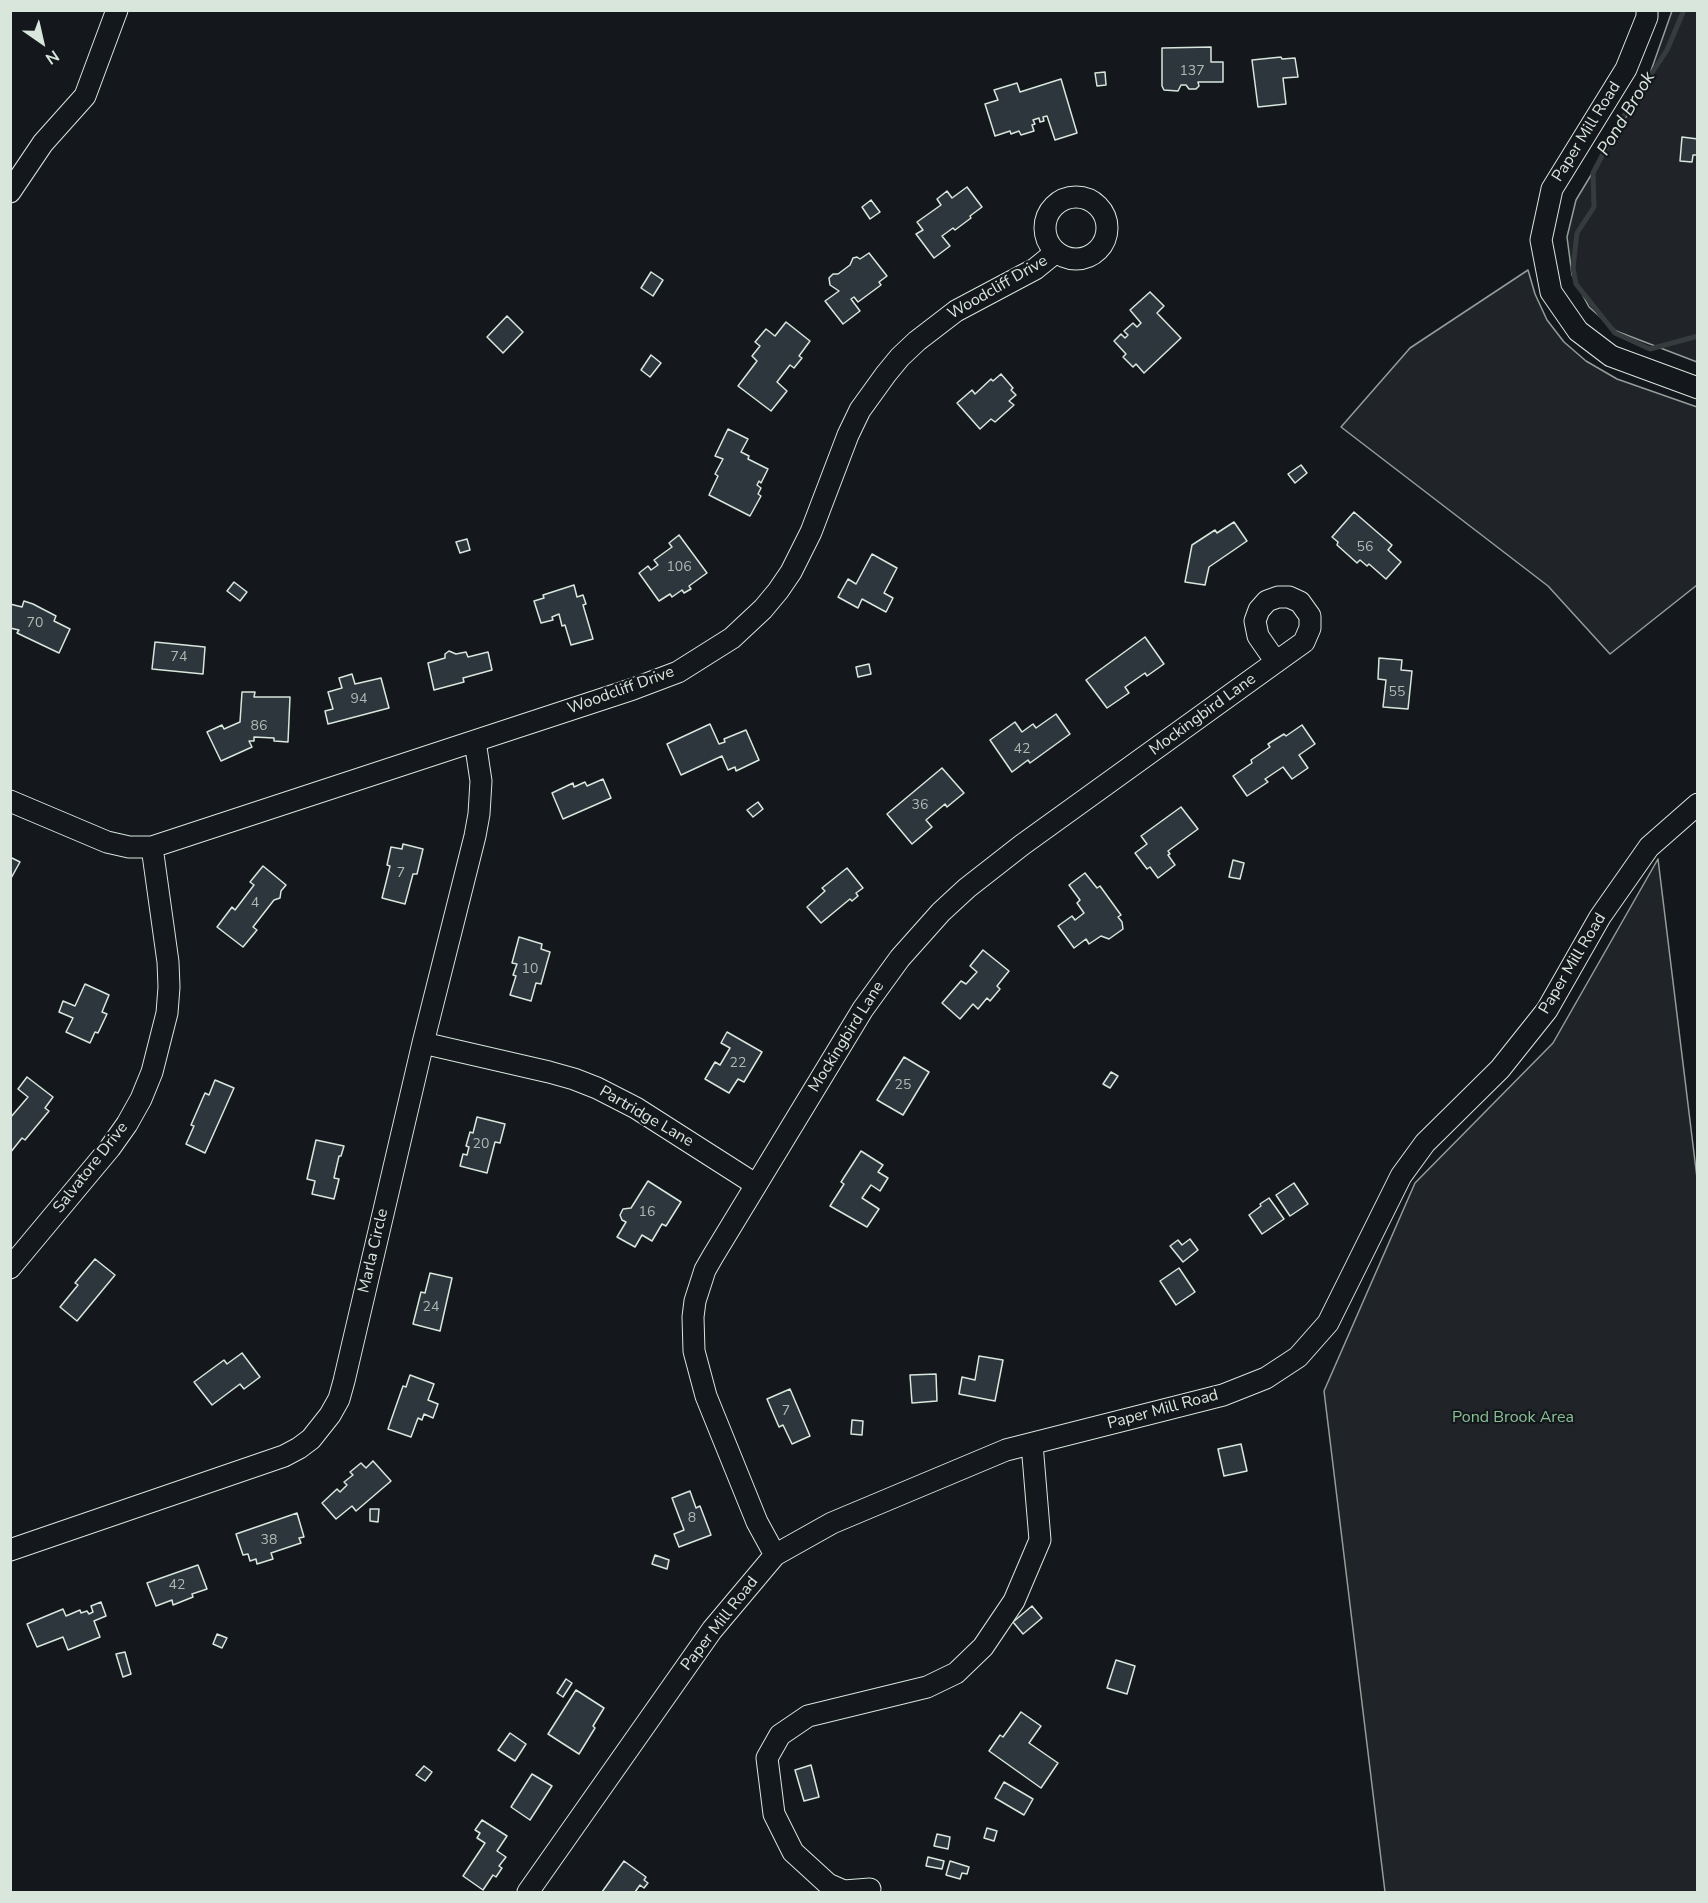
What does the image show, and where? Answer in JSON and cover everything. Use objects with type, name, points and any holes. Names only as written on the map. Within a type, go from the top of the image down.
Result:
[{"type":"street","points":[[10,192],[43,143],[85,96],[117,10]]},
{"type":"street","name":"Paper Mill Road","points":[[1647,10],[1647,17],[1626,69],[1552,189],[1541,240],[1551,292],[1578,331],[1611,356],[1698,388]]},
{"type":"street","name":"Woodcliff Drive","points":[[10,801],[107,842],[129,847],[152,847],[655,681],[697,661],[732,638],[763,609],[791,572],[811,532],[848,435],[860,410],[886,374],[917,341],[936,325],[963,307],[1035,269],[1056,252]]},
{"type":"street","name":"Mockingbird Lane","points":[[776,1555],[757,1522],[706,1396],[698,1368],[693,1334],[695,1301],[705,1270],[868,1000],[906,950],[941,912],[1014,851],[1276,662]]},
{"type":"street","name":"Marla Circle","points":[[10,1550],[270,1461],[298,1448],[321,1428],[330,1415],[339,1398],[344,1381],[479,814],[481,781],[475,741]]},
{"type":"street","name":"Paper Mill Road","points":[[528,1893],[712,1630],[776,1555],[832,1523],[1006,1450],[1223,1395],[1266,1378],[1298,1357],[1328,1323],[1401,1176],[1425,1143],[1500,1069],[1547,1010],[1600,917],[1649,847],[1698,804]]},
{"type":"street","name":"Salvatore Drive","points":[[10,1268],[110,1148],[141,1099],[152,1072],[167,1013],[169,987],[168,962],[152,847]]},
{"type":"street","name":"Partridge Lane","points":[[423,1042],[549,1072],[597,1088],[636,1108],[755,1184]]},
{"type":"street","points":[[870,1889],[844,1891],[828,1884],[793,1852],[774,1814],[767,1758],[780,1735],[808,1716],[875,1702],[927,1687],[956,1673],[982,1647],[1014,1600],[1040,1540],[1032,1444]]},
{"type":"green space","points":[[1672,11],[1697,11],[1697,362],[1616,331],[1589,307],[1572,275],[1567,237],[1576,200],[1647,82]]},
{"type":"green space","points":[[1528,270],[1535,294],[1547,320],[1564,342],[1586,361],[1617,379],[1697,407],[1697,585],[1610,654],[1548,586],[1341,427],[1410,348]]},
{"type":"green space","name":"Pond Brook Area","points":[[1658,859],[1698,1186],[1697,1892],[1385,1892],[1324,1391],[1415,1183],[1553,1043]]},
{"type":"building","points":[[1211,47],[1211,62],[1223,62],[1223,82],[1198,82],[1199,86],[1196,89],[1189,89],[1186,85],[1181,85],[1178,91],[1164,90],[1162,86],[1162,48]]},
{"type":"building","points":[[1281,57],[1282,59],[1295,58],[1298,77],[1283,78],[1286,104],[1258,107],[1252,60]]},
{"type":"building","points":[[1105,72],[1106,85],[1097,86],[1095,73]]},
{"type":"building","points":[[1061,79],[1077,133],[1055,140],[1047,116],[1043,117],[1044,121],[1040,122],[1039,118],[1033,120],[1034,131],[1021,135],[1019,131],[1011,134],[1010,131],[995,136],[985,104],[998,100],[994,90],[1017,83],[1020,92]]},
{"type":"building","points":[[1682,137],[1698,139],[1698,155],[1693,155],[1692,162],[1680,161]]},
{"type":"building","points":[[967,187],[982,207],[955,230],[953,228],[942,236],[950,246],[934,258],[916,234],[923,230],[917,222],[941,205],[937,199],[947,191],[952,198]]},
{"type":"building","points":[[871,200],[880,212],[870,219],[862,207]]},
{"type":"building","points":[[869,253],[887,276],[879,282],[881,285],[858,302],[854,297],[851,299],[860,311],[843,324],[825,301],[839,291],[830,285],[829,278],[850,265],[853,258],[860,259]]},
{"type":"building","points":[[651,272],[663,280],[653,296],[641,288]]},
{"type":"building","points":[[1150,292],[1164,306],[1157,313],[1181,338],[1144,373],[1136,364],[1133,367],[1123,357],[1126,354],[1114,341],[1121,334],[1125,338],[1128,335],[1124,331],[1133,323],[1137,327],[1141,323],[1130,310]]},
{"type":"building","points":[[507,316],[523,332],[503,353],[487,337]]},
{"type":"building","points":[[786,322],[810,341],[799,356],[802,358],[794,368],[790,365],[777,382],[787,391],[771,411],[738,386],[757,361],[752,356],[760,346],[755,342],[766,329],[775,336]]},
{"type":"building","points":[[651,355],[661,363],[650,377],[641,370]]},
{"type":"building","points":[[1001,374],[1016,395],[1009,401],[1014,405],[995,422],[991,419],[980,429],[957,403],[972,390],[975,394],[991,379],[993,381]]},
{"type":"building","points":[[728,429],[748,439],[741,452],[749,456],[748,459],[768,469],[761,483],[759,481],[757,485],[761,488],[758,494],[761,496],[750,516],[709,495],[718,476],[715,474],[723,459],[715,456]]},
{"type":"building","points":[[1301,465],[1307,473],[1295,483],[1288,474]]},
{"type":"building","points":[[1354,512],[1392,545],[1388,550],[1401,562],[1386,579],[1369,564],[1367,566],[1360,560],[1357,563],[1337,545],[1338,542],[1332,537]]},
{"type":"building","points":[[1234,522],[1247,541],[1209,567],[1205,585],[1185,582],[1192,545],[1215,530],[1217,533]]},
{"type":"building","points":[[679,535],[707,573],[689,586],[691,589],[684,593],[682,590],[672,597],[670,594],[659,601],[639,573],[648,566],[651,570],[658,565],[654,560],[672,547],[669,543]]},
{"type":"building","points":[[467,539],[470,550],[460,553],[456,542]]},
{"type":"building","points":[[872,554],[897,568],[884,593],[893,598],[886,612],[862,599],[858,608],[838,597],[848,579],[856,584]]},
{"type":"building","points":[[234,582],[247,592],[240,601],[227,591]]},
{"type":"building","points":[[574,585],[577,597],[583,595],[586,604],[583,605],[593,639],[571,645],[559,614],[552,617],[553,620],[541,623],[534,601],[544,598],[543,595]]},
{"type":"building","points":[[24,601],[56,616],[54,621],[70,629],[59,653],[17,633],[19,630],[10,628],[10,604],[22,607]]},
{"type":"building","points":[[1145,637],[1164,664],[1147,676],[1145,673],[1125,687],[1129,693],[1107,708],[1086,680]]},
{"type":"building","points":[[155,642],[205,647],[203,674],[152,669]]},
{"type":"building","points":[[449,651],[456,654],[466,652],[468,657],[488,652],[492,670],[463,678],[464,682],[434,690],[428,663],[445,658],[445,654]]},
{"type":"building","points":[[1379,658],[1402,660],[1401,670],[1412,671],[1408,709],[1383,707],[1386,680],[1378,679]]},
{"type":"building","points":[[869,664],[871,674],[858,677],[856,667]]},
{"type":"building","points":[[352,674],[355,684],[381,678],[389,708],[328,724],[325,711],[333,709],[328,692],[342,688],[339,678]]},
{"type":"building","points":[[242,692],[255,692],[254,697],[290,697],[288,742],[274,741],[274,738],[254,737],[254,741],[249,741],[252,747],[221,761],[207,732],[222,725],[224,729],[240,722]]},
{"type":"building","points":[[1056,714],[1070,734],[1030,763],[1028,760],[1012,772],[990,740],[1015,722],[1022,732],[1033,724],[1036,728]]},
{"type":"building","points":[[710,724],[719,744],[725,742],[724,739],[746,730],[759,760],[736,771],[735,767],[728,770],[722,756],[681,775],[667,744]]},
{"type":"building","points":[[1302,725],[1315,744],[1299,755],[1308,768],[1292,779],[1283,767],[1265,779],[1268,782],[1247,796],[1233,776],[1270,747],[1268,744]]},
{"type":"building","points":[[942,768],[964,793],[947,807],[945,804],[926,820],[932,827],[912,844],[887,814]]},
{"type":"building","points":[[603,779],[611,798],[563,819],[552,793],[573,783],[574,787],[585,782],[587,786]]},
{"type":"building","points":[[758,802],[763,809],[753,817],[747,810]]},
{"type":"building","points":[[1181,807],[1198,829],[1168,851],[1175,865],[1158,878],[1150,867],[1147,869],[1135,853],[1147,844],[1141,836]]},
{"type":"building","points":[[403,844],[423,849],[417,874],[413,874],[405,904],[382,898],[390,866],[387,865],[391,847],[402,849]]},
{"type":"building","points":[[10,857],[20,862],[10,880]]},
{"type":"building","points":[[1233,860],[1244,863],[1240,879],[1229,877]]},
{"type":"building","points":[[263,866],[286,885],[281,891],[280,898],[274,900],[253,927],[257,930],[243,947],[217,927],[232,907],[235,910],[254,885],[250,882]]},
{"type":"building","points":[[847,868],[863,888],[856,893],[858,896],[852,901],[850,899],[821,923],[807,907],[825,891],[822,888]]},
{"type":"building","points":[[1085,873],[1097,888],[1100,886],[1121,915],[1118,917],[1123,929],[1109,939],[1101,936],[1089,944],[1086,939],[1074,948],[1058,926],[1072,916],[1075,920],[1084,913],[1077,903],[1080,900],[1069,885]]},
{"type":"building","points":[[519,937],[542,944],[541,949],[550,952],[541,984],[536,983],[531,1001],[510,995],[516,976],[513,975],[517,964],[512,963]]},
{"type":"building","points":[[983,950],[1009,971],[997,986],[1000,989],[990,1001],[987,998],[978,1009],[973,1004],[960,1019],[942,1003],[961,981],[966,984],[977,972],[970,966]]},
{"type":"building","points":[[85,984],[109,995],[102,1012],[107,1014],[98,1033],[95,1032],[90,1043],[66,1032],[73,1018],[59,1012],[63,1001],[75,1006]]},
{"type":"building","points":[[727,1032],[762,1052],[744,1082],[738,1079],[729,1093],[705,1079],[715,1062],[720,1065],[730,1048],[721,1043]]},
{"type":"building","points":[[904,1057],[929,1072],[903,1115],[877,1100]]},
{"type":"building","points":[[1111,1072],[1118,1076],[1110,1088],[1103,1084]]},
{"type":"building","points":[[27,1077],[53,1097],[45,1108],[49,1111],[25,1140],[22,1138],[10,1153],[10,1118],[28,1097],[18,1089]]},
{"type":"building","points":[[215,1080],[234,1088],[205,1153],[186,1144],[194,1126],[191,1125],[205,1093],[209,1095]]},
{"type":"building","points":[[477,1117],[505,1124],[500,1143],[495,1142],[487,1173],[460,1166],[463,1154],[467,1155],[469,1147],[466,1146],[470,1132],[473,1133]]},
{"type":"building","points":[[316,1140],[344,1146],[334,1178],[339,1179],[334,1199],[312,1194],[315,1181],[307,1179]]},
{"type":"building","points":[[861,1151],[883,1165],[878,1172],[888,1178],[880,1191],[871,1185],[862,1198],[879,1209],[867,1227],[830,1206],[844,1184],[841,1182]]},
{"type":"building","points":[[648,1181],[681,1202],[666,1226],[662,1224],[652,1241],[642,1235],[635,1247],[617,1237],[626,1222],[620,1215],[623,1209],[631,1208]]},
{"type":"building","points":[[1294,1183],[1308,1204],[1290,1216],[1276,1195]]},
{"type":"building","points":[[1269,1198],[1284,1219],[1262,1234],[1249,1215]]},
{"type":"building","points":[[1190,1239],[1198,1250],[1183,1262],[1170,1246],[1178,1240],[1182,1245]]},
{"type":"building","points":[[95,1259],[115,1275],[77,1321],[60,1307],[78,1285],[75,1283]]},
{"type":"building","points":[[1179,1268],[1195,1292],[1176,1305],[1160,1281]]},
{"type":"building","points":[[430,1273],[452,1278],[440,1331],[413,1324],[421,1292],[425,1293]]},
{"type":"building","points":[[242,1353],[260,1377],[244,1389],[240,1384],[212,1405],[194,1382],[224,1360],[227,1364]]},
{"type":"building","points":[[979,1356],[1003,1360],[995,1401],[959,1394],[962,1377],[975,1380]]},
{"type":"building","points":[[936,1374],[937,1401],[912,1403],[910,1375]]},
{"type":"building","points":[[410,1375],[434,1384],[428,1400],[438,1404],[433,1418],[424,1414],[422,1420],[418,1418],[411,1437],[388,1429],[403,1386],[406,1387]]},
{"type":"building","points":[[790,1389],[810,1436],[792,1444],[783,1425],[779,1427],[767,1399]]},
{"type":"building","points":[[852,1420],[863,1421],[862,1435],[851,1434]]},
{"type":"building","points":[[1241,1444],[1247,1471],[1224,1476],[1218,1449]]},
{"type":"building","points":[[373,1461],[391,1481],[356,1511],[352,1506],[336,1519],[322,1503],[337,1489],[340,1492],[347,1485],[344,1482],[353,1475],[350,1472],[361,1463],[366,1468]]},
{"type":"building","points":[[690,1491],[696,1508],[700,1506],[711,1535],[679,1547],[674,1534],[684,1530],[672,1498]]},
{"type":"building","points":[[370,1509],[379,1509],[378,1522],[370,1521]]},
{"type":"building","points":[[297,1513],[304,1537],[299,1538],[301,1543],[271,1553],[273,1559],[257,1564],[256,1559],[250,1561],[248,1554],[243,1555],[236,1534]]},
{"type":"building","points":[[655,1555],[669,1560],[667,1569],[652,1564]]},
{"type":"building","points":[[198,1565],[207,1589],[192,1594],[193,1597],[173,1605],[172,1600],[156,1606],[147,1583]]},
{"type":"building","points":[[101,1602],[106,1616],[94,1621],[100,1637],[68,1650],[63,1637],[37,1647],[27,1624],[63,1609],[66,1616],[80,1610],[81,1613],[87,1611],[89,1614],[93,1612],[91,1606]]},
{"type":"building","points":[[1032,1606],[1042,1618],[1023,1634],[1013,1622]]},
{"type":"building","points":[[217,1634],[227,1638],[222,1648],[213,1644]]},
{"type":"building","points":[[125,1652],[131,1674],[123,1677],[116,1654]]},
{"type":"building","points":[[1116,1660],[1135,1666],[1127,1694],[1107,1688]]},
{"type":"building","points":[[566,1679],[572,1683],[563,1697],[557,1693]]},
{"type":"building","points":[[576,1690],[604,1708],[579,1754],[548,1734]]},
{"type":"building","points":[[1021,1712],[1041,1726],[1029,1743],[1058,1763],[1041,1788],[989,1751],[1000,1735],[1003,1737]]},
{"type":"building","points":[[510,1733],[526,1744],[515,1761],[498,1750]]},
{"type":"building","points":[[811,1765],[819,1797],[804,1801],[795,1770]]},
{"type":"building","points":[[424,1766],[432,1772],[425,1781],[416,1775]]},
{"type":"building","points":[[532,1774],[552,1786],[530,1820],[511,1807]]},
{"type":"building","points":[[1004,1782],[1033,1799],[1024,1815],[995,1798]]},
{"type":"building","points":[[482,1820],[507,1836],[497,1851],[506,1857],[499,1866],[502,1868],[496,1877],[493,1875],[483,1890],[463,1876],[485,1843],[477,1838],[480,1833],[475,1830]]},
{"type":"building","points":[[987,1828],[997,1831],[994,1841],[984,1838]]},
{"type":"building","points":[[937,1834],[950,1837],[948,1849],[934,1846]]},
{"type":"building","points":[[928,1857],[944,1861],[942,1869],[926,1866]]},
{"type":"building","points":[[624,1861],[646,1877],[644,1880],[648,1883],[644,1888],[640,1885],[635,1892],[602,1892]]},
{"type":"building","points":[[950,1861],[969,1867],[967,1874],[962,1873],[960,1879],[946,1875]]},
{"type":"waterway","name":"Pond Brook","points":[[1684,10],[1667,50],[1619,123],[1593,173],[1594,207],[1577,233],[1573,268],[1576,284],[1615,333],[1650,349],[1698,336]]}]
